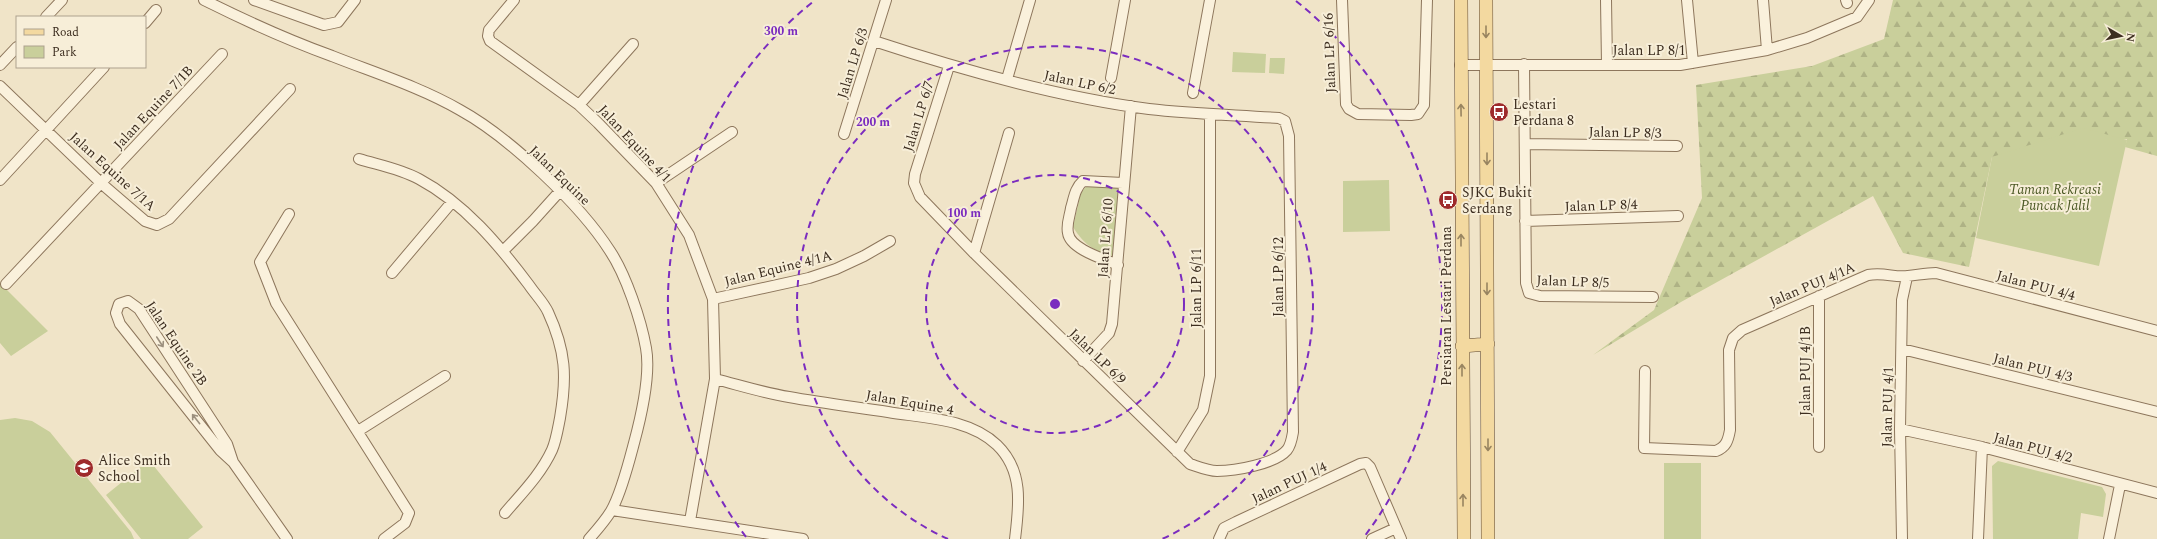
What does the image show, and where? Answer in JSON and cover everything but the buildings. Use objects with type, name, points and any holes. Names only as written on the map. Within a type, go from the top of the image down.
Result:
[{"type":"main road","name":"Persiaran Lestari Perdana","points":[[1461,0],[1460,65],[1464,539]]},
{"type":"main road","points":[[1486,0],[1488,539]]},
{"type":"main road","points":[[1462,346],[1488,344]]},
{"type":"street","points":[[47,16],[62,0]]},
{"type":"street","name":"Jalan Equine","points":[[204,0],[252,24],[432,94],[462,111],[502,139],[560,191],[587,221],[611,252],[632,298],[646,350],[645,387],[640,420],[627,467],[612,510],[589,539]]},
{"type":"street","points":[[259,1],[324,25],[338,22],[355,0]]},
{"type":"street","name":"Jalan Equine 4/1","points":[[514,0],[489,30],[488,36],[490,41],[579,105],[656,183],[689,235],[713,299],[714,379],[690,521]]},
{"type":"street","name":"Jalan LP 6/3","points":[[844,134],[886,0]]},
{"type":"street","points":[[1007,79],[1030,0]]},
{"type":"street","points":[[1111,78],[1125,0]]},
{"type":"street","points":[[1193,93],[1210,0]]},
{"type":"street","name":"Jalan LP 6/16","points":[[1342,0],[1346,104],[1350,109],[1358,114],[1411,115],[1418,114],[1422,110],[1424,99],[1427,0]]},
{"type":"street","points":[[1606,0],[1607,64]]},
{"type":"street","points":[[1687,0],[1693,63]]},
{"type":"street","points":[[1763,0],[1767,50]]},
{"type":"street","name":"Jalan LP 8/1","points":[[1460,65],[1607,64],[1680,66],[1767,50],[1807,38],[1846,23],[1857,17],[1869,0]]},
{"type":"street","points":[[146,22],[156,10]]},
{"type":"street","name":"Jalan LP 6/2","points":[[874,41],[949,66],[1090,100],[1210,116],[1275,118],[1286,122]]},
{"type":"street","points":[[579,105],[633,44]]},
{"type":"street","points":[[0,65],[16,48]]},
{"type":"street","name":"Jalan Equine 7/1B","points":[[6,284],[102,184],[222,54]]},
{"type":"street","name":"Jalan LP 8/5","points":[[1524,64],[1526,283],[1529,293],[1540,296],[1653,297]]},
{"type":"street","name":"Jalan LP 6/7","points":[[915,174],[949,66]]},
{"type":"street","points":[[0,180],[103,68]]},
{"type":"street","name":"Jalan Equine 7/1A","points":[[0,86],[102,184],[145,221],[157,225],[163,223],[290,89]]},
{"type":"street","name":"Jalan LP 6/10","points":[[1083,361],[1110,333],[1118,265],[1123,183],[1131,106]]},
{"type":"street","name":"Jalan LP 6/11","points":[[1177,452],[1203,410],[1210,376],[1210,116]]},
{"type":"street","name":"Jalan LP 6/12","points":[[1286,122],[1290,136],[1293,432]]},
{"type":"street","points":[[656,183],[732,132]]},
{"type":"street","points":[[974,253],[1009,134]]},
{"type":"street","name":"Jalan LP 8/3","points":[[1525,144],[1677,146]]},
{"type":"street","points":[[359,159],[418,178],[435,188],[477,224],[503,251],[548,311],[560,344],[565,368],[564,396],[552,449],[537,475],[505,513]]},
{"type":"street","name":"Jalan LP 6/9","points":[[915,174],[914,183],[920,197],[1083,361],[1190,464],[1203,469],[1216,471],[1233,470],[1274,459],[1288,449],[1293,432]]},
{"type":"street","points":[[1118,265],[1095,256],[1076,245],[1068,234],[1068,224],[1077,187],[1084,181],[1123,183]]},
{"type":"street","points":[[503,251],[560,191]]},
{"type":"street","points":[[392,273],[452,202]]},
{"type":"street","points":[[289,214],[260,262],[276,303],[409,513],[405,523],[384,539]]},
{"type":"street","name":"Jalan LP 8/4","points":[[1525,221],[1678,216]]},
{"type":"street","name":"Jalan Equine 4/1A","points":[[713,299],[809,278],[864,256],[890,241]]},
{"type":"street","name":"Jalan PUJ 4/1A","points":[[1645,371],[1644,448],[1716,451],[1723,448],[1728,441],[1730,430],[1729,350],[1733,338],[1742,330],[1868,275],[1881,273],[1907,277]]},
{"type":"street","name":"Jalan PUJ 4/4","points":[[1907,277],[1922,273],[1936,273],[2157,331]]},
{"type":"street","name":"Jalan PUJ 4/1","points":[[1902,539],[1900,429],[1902,300],[1907,277]]},
{"type":"street","name":"Jalan PUJ 4/1B","points":[[1819,296],[1820,447]]},
{"type":"street","name":"Jalan Equine 2B","points":[[233,462],[227,444],[139,309],[128,301],[119,304],[116,313],[120,324],[220,450],[233,462],[288,539]]},
{"type":"street","name":"Jalan PUJ 4/3","points":[[1902,349],[2157,412]]},
{"type":"street","points":[[358,431],[445,376]]},
{"type":"street","name":"Jalan Equine 4","points":[[714,379],[787,397],[939,420],[973,429],[998,445],[1014,469],[1020,500],[1015,539]]},
{"type":"street","name":"Jalan PUJ 4/2","points":[[1900,429],[1982,447],[2120,485],[2157,493]]},
{"type":"street","points":[[1978,539],[1982,447]]},
{"type":"street","name":"Jalan PUJ 1/4","points":[[1219,539],[1224,528],[1360,464],[1366,463],[1370,468],[1396,528]]},
{"type":"street","points":[[2109,539],[2120,485]]},
{"type":"street","points":[[612,510],[803,539]]},
{"type":"street","points":[[1372,539],[1396,528],[1401,539]]},
{"type":"green space","points":[[1893,0],[2157,0],[2157,156],[2125,147],[2127,139],[1992,157],[1969,267],[1903,253],[1873,196],[1681,302],[1593,355],[1654,310],[1702,198],[1696,85],[1812,66],[1884,39]]},
{"type":"green space","points":[[1233,52],[1266,54],[1265,73],[1232,72]]},
{"type":"green space","points":[[1270,58],[1285,58],[1284,74],[1269,73]]},
{"type":"green space","name":"Taman Rekreasi Puncak Jalil","points":[[2083,128],[2127,140],[2099,266],[1976,238],[1992,157]]},
{"type":"green space","points":[[1389,180],[1390,231],[1343,232],[1343,181]]},
{"type":"green space","points":[[1089,184],[1118,188],[1116,257],[1091,247],[1082,239],[1073,227],[1081,192]]},
{"type":"green space","points":[[0,283],[48,331],[11,356],[0,343]]},
{"type":"green space","points":[[15,418],[32,421],[50,432],[131,532],[134,539],[0,539],[0,420]]},
{"type":"green space","points":[[149,460],[203,527],[188,539],[141,539],[106,495]]},
{"type":"green space","points":[[1998,461],[2102,487],[2106,494],[2103,517],[2081,513],[2078,539],[1993,539],[1992,466]]},
{"type":"green space","points":[[1664,463],[1701,463],[1701,539],[1664,539]]},
{"type":"place","name":"Lestari Perdana 8","points":[[1499,112]]},
{"type":"place","name":"SJKC Bukit Serdang","points":[[1448,200]]},
{"type":"place","name":"Alice Smith School","points":[[84,468]]}]
